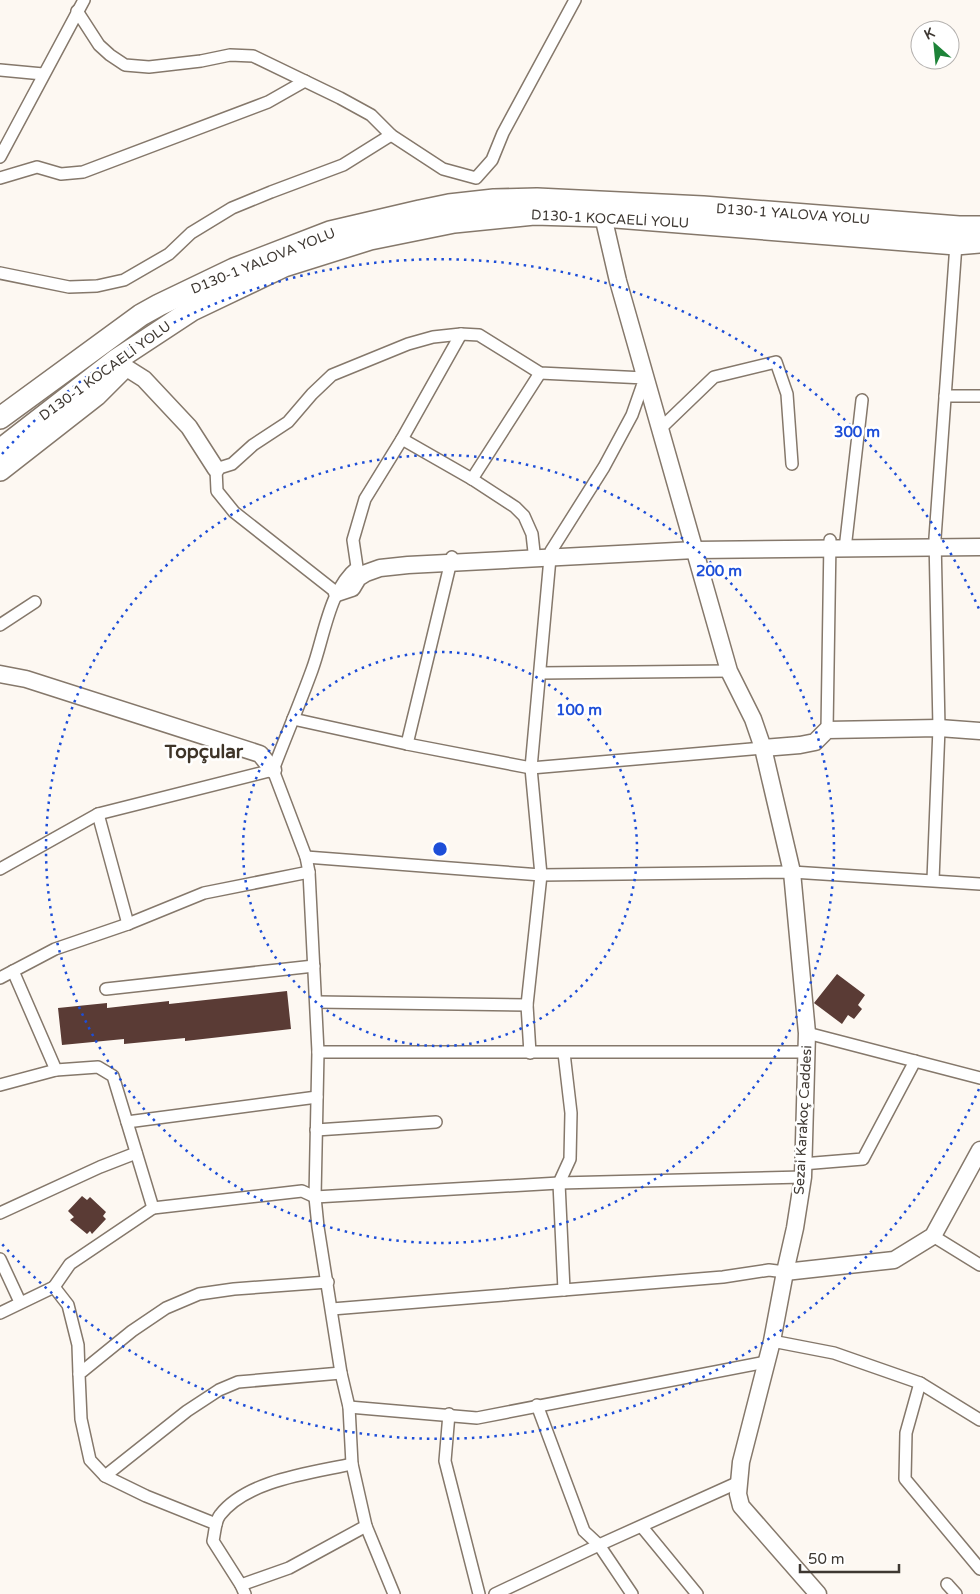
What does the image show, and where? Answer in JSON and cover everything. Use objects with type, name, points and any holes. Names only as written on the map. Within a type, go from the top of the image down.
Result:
[{"type":"highway","name":"D130-1 YALOVA YOLU","points":[[0,418],[141,315],[176,297],[242,266],[330,232],[420,210],[494,200],[546,199],[712,208],[958,235],[980,227]]},
{"type":"highway","name":"D130-1 KOCAELİ YOLU","points":[[0,450],[148,337],[213,299],[284,266],[370,239],[454,222],[534,214],[958,235],[980,242]]},
{"type":"highway","points":[[0,470],[96,395],[125,367],[148,337]]},
{"type":"highway","points":[[0,411],[27,397]]},
{"type":"street","points":[[0,157],[84,0]]},
{"type":"street","points":[[77,11],[100,45],[124,65],[149,67],[193,62],[230,55],[253,56],[371,115],[391,135],[442,169],[476,178],[492,160],[503,133],[575,0]]},
{"type":"street","points":[[0,70],[43,74]]},
{"type":"street","points":[[0,178],[37,167],[61,174],[83,172],[268,102],[305,81]]},
{"type":"street","points":[[0,273],[69,287],[97,286],[124,280],[169,254],[190,233],[232,208],[343,165],[391,135]]},
{"type":"street","name":"Sezai Karakoç Caddesi","points":[[603,216],[618,281],[730,671],[753,719],[763,748],[792,872],[807,1032],[802,1171],[795,1228],[772,1341],[741,1462],[738,1494],[741,1506],[818,1594]]},
{"type":"street","points":[[933,880],[939,728],[935,543],[945,396],[958,235],[980,218]]},
{"type":"street","points":[[357,567],[354,540],[365,499],[402,439],[461,334]]},
{"type":"street","points":[[216,469],[232,464],[253,445],[288,422],[312,394],[332,375],[408,344],[433,337],[461,334],[479,335],[540,373],[646,378],[632,415],[604,467],[550,554],[531,768],[541,875],[527,1005],[530,1053]]},
{"type":"street","points":[[661,428],[714,377],[776,362],[788,394],[792,464]]},
{"type":"street","points":[[125,367],[144,379],[189,427],[216,469],[217,491],[234,512],[336,593]]},
{"type":"street","points":[[472,479],[540,373]]},
{"type":"street","points":[[945,396],[980,396]]},
{"type":"street","points":[[293,718],[407,744],[531,768],[800,745],[815,742],[827,730],[838,544],[862,400]]},
{"type":"street","points":[[402,439],[515,506],[524,516],[532,534],[534,552]]},
{"type":"street","points":[[935,543],[980,538]]},
{"type":"street","points":[[273,770],[312,670],[336,593],[348,574],[357,567],[375,560],[451,559],[694,547],[935,543],[980,547]]},
{"type":"street","points":[[336,593],[352,588],[358,578],[380,568],[451,559],[534,552],[550,554]]},
{"type":"street","points":[[407,744],[451,559]]},
{"type":"street","points":[[0,625],[35,602]]},
{"type":"street","points":[[540,673],[730,671]]},
{"type":"street","points":[[0,674],[26,680],[260,754],[273,770],[306,857],[309,872],[318,1052],[315,1197],[341,1373],[349,1407],[352,1464],[366,1526],[394,1594]]},
{"type":"street","points":[[827,730],[939,728],[980,731]]},
{"type":"street","points":[[0,869],[98,814],[273,770]]},
{"type":"street","points":[[98,814],[128,924]]},
{"type":"street","points":[[306,857],[541,875],[792,872],[980,884]]},
{"type":"street","points":[[0,978],[55,949],[128,924],[204,893],[309,872]]},
{"type":"street","points":[[106,989],[314,966]]},
{"type":"street","points":[[13,971],[56,1070]]},
{"type":"street","points":[[316,1002],[527,1005]]},
{"type":"street","points":[[807,1032],[980,1078]]},
{"type":"street","points":[[318,1052],[807,1052]]},
{"type":"street","points":[[564,1053],[571,1113],[570,1159],[559,1183],[564,1290]]},
{"type":"street","points":[[0,1313],[54,1287],[70,1264],[153,1208],[302,1191],[315,1197],[802,1171],[863,1159],[915,1061]]},
{"type":"street","points":[[0,1085],[56,1070],[98,1067],[113,1076],[153,1208]]},
{"type":"street","points":[[127,1122],[317,1097]]},
{"type":"street","points":[[316,1130],[436,1122]]},
{"type":"street","points":[[332,1309],[722,1277],[769,1270],[785,1272],[894,1260],[933,1236],[980,1150]]},
{"type":"street","points":[[0,1213],[100,1167],[136,1153]]},
{"type":"street","points":[[933,1236],[980,1265]]},
{"type":"street","points":[[0,1259],[20,1302]]},
{"type":"street","points":[[78,1374],[132,1331],[159,1313],[199,1294],[234,1289],[328,1282]]},
{"type":"street","points":[[54,1287],[68,1304],[78,1345],[78,1374],[82,1418],[90,1460],[105,1476],[146,1496],[216,1524]]},
{"type":"street","points":[[772,1341],[834,1353],[920,1383],[980,1420]]},
{"type":"street","points":[[349,1407],[449,1414],[477,1418],[766,1362]]},
{"type":"street","points":[[105,1476],[187,1411],[219,1390],[238,1382],[341,1373]]},
{"type":"street","points":[[920,1383],[906,1433],[905,1479],[980,1569]]},
{"type":"street","points":[[538,1406],[584,1531],[599,1545],[632,1594]]},
{"type":"street","points":[[449,1414],[445,1461],[479,1594]]},
{"type":"street","points":[[352,1464],[266,1484],[239,1496],[219,1516],[214,1541],[243,1590],[289,1568],[366,1526]]},
{"type":"street","points":[[495,1594],[739,1482]]},
{"type":"street","points":[[642,1527],[697,1594]]},
{"type":"street","points":[[947,1584],[956,1594]]},
{"type":"building","points":[[837,974],[865,995],[858,1005],[862,1009],[854,1019],[848,1015],[842,1024],[814,1003]]},
{"type":"building","points":[[287,991],[291,1029],[185,1041],[185,1038],[124,1044],[124,1039],[62,1045],[58,1008],[107,1003],[107,1008],[169,1001],[169,1004]]},
{"type":"building","points":[[82,1196],[87,1200],[90,1197],[106,1212],[103,1216],[106,1219],[92,1234],[90,1231],[87,1234],[70,1220],[74,1217],[68,1211]]},
{"type":"district","name":"Topçular","points":[[204,752]]}]
